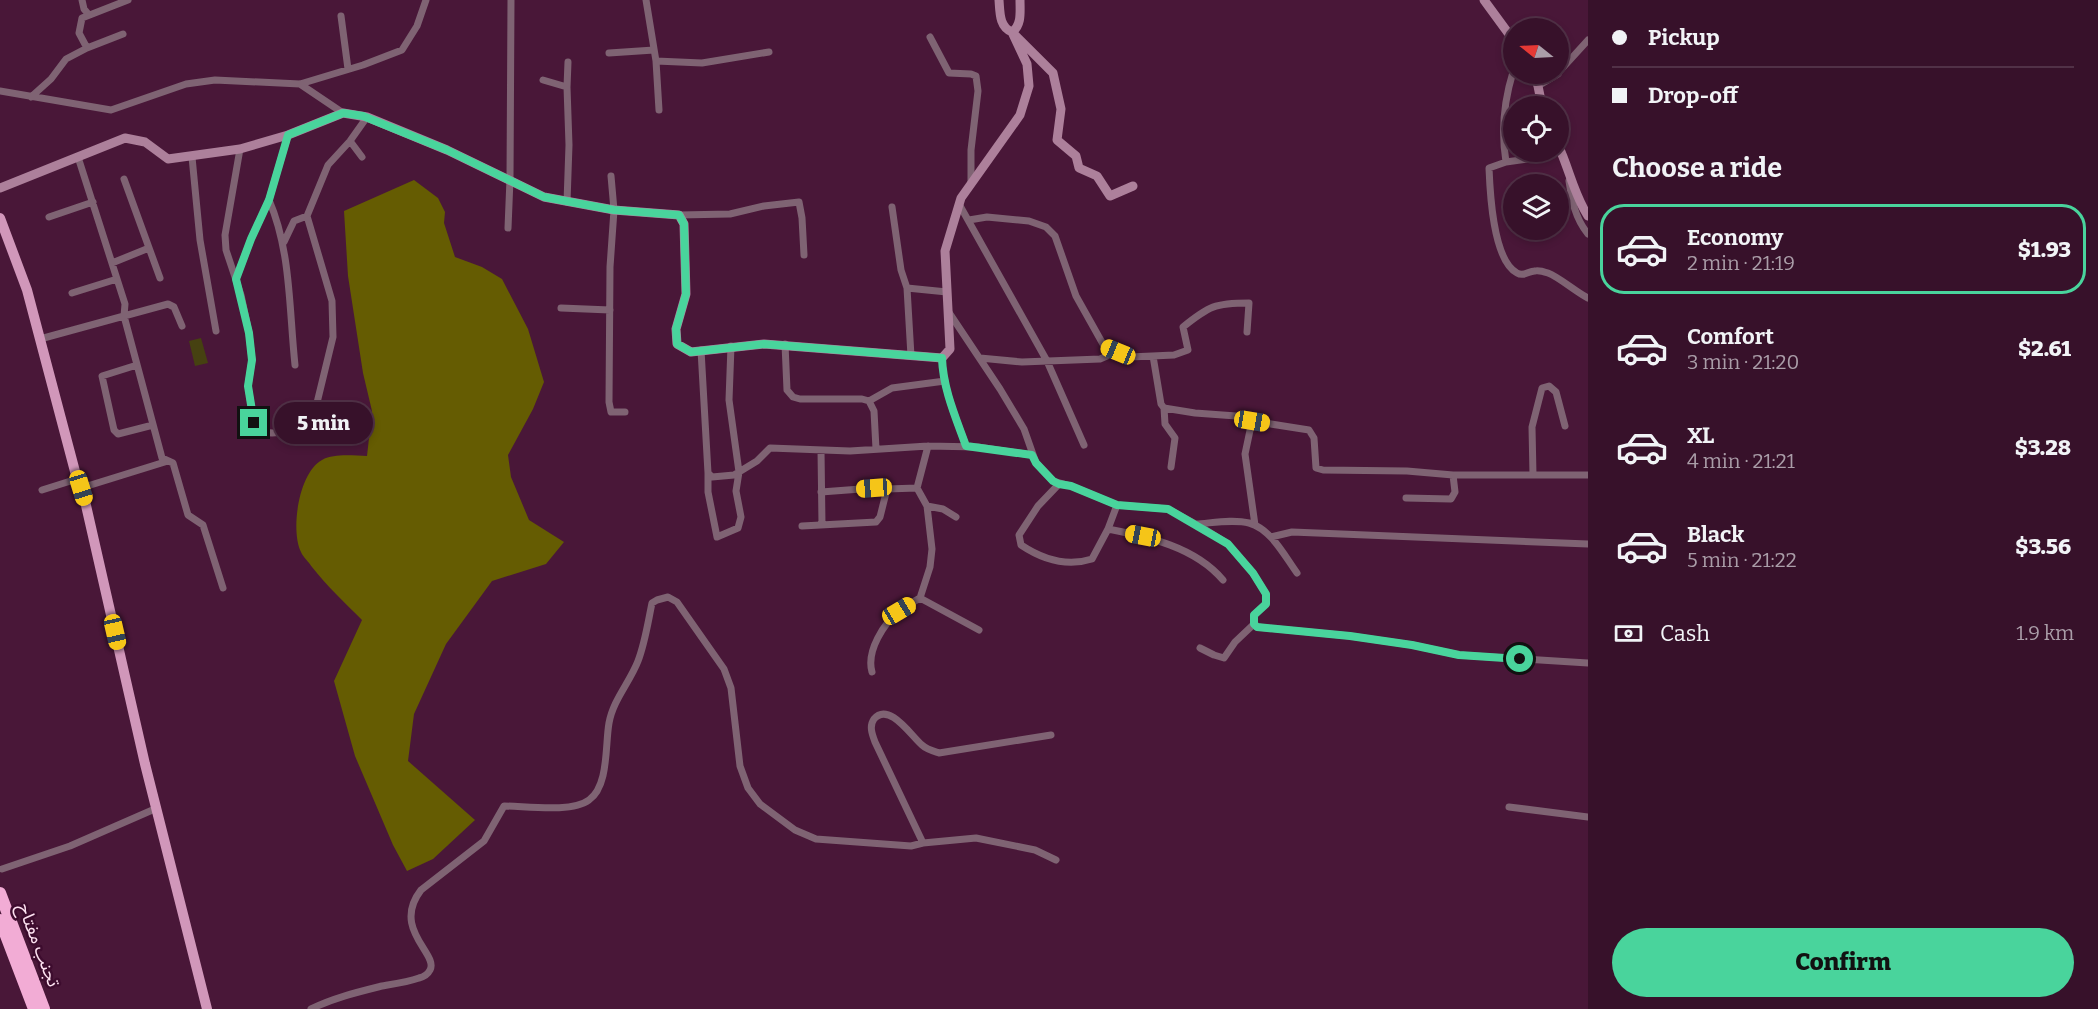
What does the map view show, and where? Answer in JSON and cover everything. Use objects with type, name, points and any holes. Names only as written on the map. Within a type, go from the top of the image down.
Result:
[{"type":"highway","name":"تجنب مفتاح","points":[[0,893],[44,1009]]},
{"type":"highway","name":"تجنب مفتاح","points":[[0,920],[34,1009]]},
{"type":"main road","points":[[0,218],[27,290],[79,484],[156,808],[207,1009]]},
{"type":"street","points":[[82,0],[84,9],[89,15]]},
{"type":"street","points":[[87,48],[79,33],[82,18],[128,0]]},
{"type":"street","points":[[0,91],[111,110],[159,92],[196,82],[248,80],[300,84],[363,65],[402,50],[417,26],[426,0]]},
{"type":"street","points":[[508,228],[511,0]]},
{"type":"street","points":[[646,0],[656,61],[659,110]]},
{"type":"street","points":[[999,0],[1002,24],[1006,30],[1012,32],[1053,73],[1061,109],[1057,140],[1076,156],[1079,168],[1097,176],[1110,196],[1133,186]]},
{"type":"street","points":[[1012,32],[1019,22],[1020,0]]},
{"type":"street","points":[[1484,0],[1503,26]]},
{"type":"street","points":[[341,16],[348,69]]},
{"type":"street","points":[[966,446],[945,381],[942,358],[950,349],[945,251],[959,204],[971,182],[1020,115],[1029,86],[1027,64],[1012,32]]},
{"type":"street","points":[[31,97],[51,79],[66,59],[123,34]]},
{"type":"street","points":[[930,37],[949,73],[976,76],[978,91],[971,150],[971,182]]},
{"type":"street","points":[[1569,61],[1588,40]]},
{"type":"street","points":[[609,52],[654,50]]},
{"type":"street","points":[[656,61],[702,63],[769,52]]},
{"type":"street","points":[[567,202],[568,62]]},
{"type":"street","points":[[543,80],[567,87]]},
{"type":"street","points":[[300,84],[343,113],[367,117],[510,179],[544,197],[614,210],[679,215],[730,214],[764,206],[799,202],[804,255]]},
{"type":"street","points":[[1540,96],[1538,86],[1541,84]]},
{"type":"street","points":[[0,188],[125,138],[145,142],[168,159],[192,157],[240,149],[288,135],[343,113]]},
{"type":"street","points":[[240,149],[225,235],[226,250],[236,279],[249,333],[252,360],[248,386],[254,423],[256,427],[265,432],[281,432],[310,421],[315,411],[333,337],[332,301],[307,216],[328,165],[350,141],[367,117]]},
{"type":"street","points":[[236,279],[269,200],[288,135]]},
{"type":"street","points":[[350,141],[362,157]]},
{"type":"street","points":[[78,157],[125,304],[124,316],[162,458],[173,464],[188,515],[203,525],[223,588]]},
{"type":"street","points":[[192,157],[200,240],[216,331]]},
{"type":"street","points":[[1506,162],[1490,168],[1490,191],[1500,248],[1507,264],[1516,273],[1522,275],[1534,270],[1550,274],[1588,298]]},
{"type":"street","points":[[1567,163],[1580,204],[1588,216]]},
{"type":"street","points":[[1567,163],[1572,205],[1588,234]]},
{"type":"street","points":[[611,176],[614,210],[610,267],[609,402],[611,412],[625,412]]},
{"type":"street","points":[[124,179],[160,278]]},
{"type":"street","points":[[269,200],[278,219],[284,242],[295,365]]},
{"type":"street","points":[[49,217],[93,202]]},
{"type":"street","points":[[959,204],[1047,361],[1084,445]]},
{"type":"street","points":[[892,207],[901,270],[907,288],[912,356]]},
{"type":"street","points":[[679,215],[684,224],[686,294],[676,329],[677,344],[691,352],[731,346],[785,344],[942,358]]},
{"type":"street","points":[[284,242],[294,221],[307,216]]},
{"type":"street","points":[[969,220],[987,217],[1029,221],[1046,227],[1055,237],[1076,296],[1108,353],[1100,359],[1022,362],[980,358]]},
{"type":"street","points":[[112,262],[149,248]]},
{"type":"street","points":[[72,293],[117,279]]},
{"type":"street","points":[[907,288],[947,292]]},
{"type":"street","points":[[1106,347],[1130,357],[1174,355],[1188,350],[1183,327],[1202,311],[1222,303],[1249,303],[1247,332]]},
{"type":"street","points":[[40,339],[168,304],[174,307],[182,326]]},
{"type":"street","points":[[561,308],[610,310]]},
{"type":"street","points":[[948,310],[1024,429],[1036,463],[1053,481],[1117,505],[1168,509],[1228,544],[1253,573],[1266,594],[1266,604],[1254,615],[1254,624],[1235,642],[1224,658],[1214,656],[1200,648]]},
{"type":"street","points":[[785,344],[787,390],[793,397],[800,399],[869,401],[892,388],[945,381]]},
{"type":"street","points":[[701,350],[708,492],[717,537],[738,528],[741,517],[736,491],[739,472],[729,400],[731,346]]},
{"type":"street","points":[[1153,356],[1165,424],[1175,438],[1171,467]]},
{"type":"street","points":[[137,365],[102,376],[114,430],[118,434],[153,425]]},
{"type":"street","points":[[1533,475],[1532,428],[1542,388],[1549,386],[1556,392],[1565,426]]},
{"type":"street","points":[[869,401],[874,411],[876,449]]},
{"type":"street","points":[[1164,408],[1250,417],[1252,421],[1309,430],[1314,438],[1316,468],[1323,470],[1407,471],[1454,475],[1588,476]]},
{"type":"street","points":[[1252,421],[1245,454],[1255,525]]},
{"type":"street","points":[[872,672],[871,657],[877,639],[899,611],[920,598],[930,567],[932,549],[927,506],[918,488],[928,446]]},
{"type":"street","points":[[708,472],[712,477],[723,477],[739,472],[757,461],[770,448],[850,451],[966,446],[1032,455]]},
{"type":"street","points":[[821,450],[822,525]]},
{"type":"street","points":[[42,490],[79,484],[168,461]]},
{"type":"street","points":[[1406,498],[1451,499],[1455,492],[1454,475]]},
{"type":"street","points":[[1059,484],[1038,506],[1018,535],[1021,545],[1037,556],[1078,564],[1092,559],[1108,529],[1117,505]]},
{"type":"street","points":[[821,492],[874,488],[918,488]]},
{"type":"street","points":[[802,526],[876,522],[880,518],[888,489]]},
{"type":"street","points":[[927,506],[943,509],[956,517]]},
{"type":"street","points":[[1193,524],[1247,522],[1255,525],[1271,537],[1297,573]]},
{"type":"street","points":[[1108,529],[1172,545],[1212,567],[1224,580]]},
{"type":"street","points":[[1271,537],[1292,532],[1588,544]]},
{"type":"street","points":[[311,1009],[372,988],[420,978],[428,973],[432,968],[431,960],[417,941],[411,927],[414,899],[421,890],[484,841],[504,806],[572,807],[587,802],[595,795],[600,788],[603,775],[609,720],[616,700],[638,662],[652,603],[668,597],[677,602],[724,669],[731,688],[740,766],[748,788],[760,804],[795,830],[816,839],[911,846],[976,838],[1035,850],[1056,860]]},
{"type":"street","points":[[920,598],[979,630]]},
{"type":"street","points":[[1254,624],[1257,627],[1412,645],[1459,655],[1588,663]]},
{"type":"street","points":[[923,843],[875,742],[871,731],[872,722],[876,717],[886,714],[896,719],[923,747],[939,753],[1051,735]]},
{"type":"street","points":[[1509,807],[1588,817]]},
{"type":"street","points":[[2,869],[70,846],[156,808]]},
{"type":"shaded area","points":[[414,180],[438,198],[445,212],[444,223],[455,257],[482,267],[502,279],[528,329],[544,382],[533,409],[508,455],[511,477],[529,520],[564,542],[546,564],[492,581],[446,644],[414,714],[408,761],[475,820],[433,859],[407,871],[393,845],[355,756],[334,681],[362,620],[303,556],[296,530],[302,489],[314,466],[333,456],[367,456],[372,411],[363,373],[348,276],[344,211]]},
{"type":"shaded area","points":[[201,338],[208,363],[195,366],[189,341]]},
{"type":"route","points":[[254,423],[248,386],[252,360],[249,333],[236,279],[269,200],[288,135],[343,113],[363,116],[447,150],[544,197],[603,209],[679,215],[684,224],[686,294],[676,329],[677,344],[691,352],[731,346],[785,344],[942,358],[948,394],[966,446],[1032,455],[1036,463],[1053,481],[1059,484],[1071,486],[1117,505],[1168,509],[1201,527],[1228,544],[1253,573],[1266,594],[1266,604],[1254,615],[1254,624],[1257,627],[1350,636],[1459,655],[1520,659]]}]
